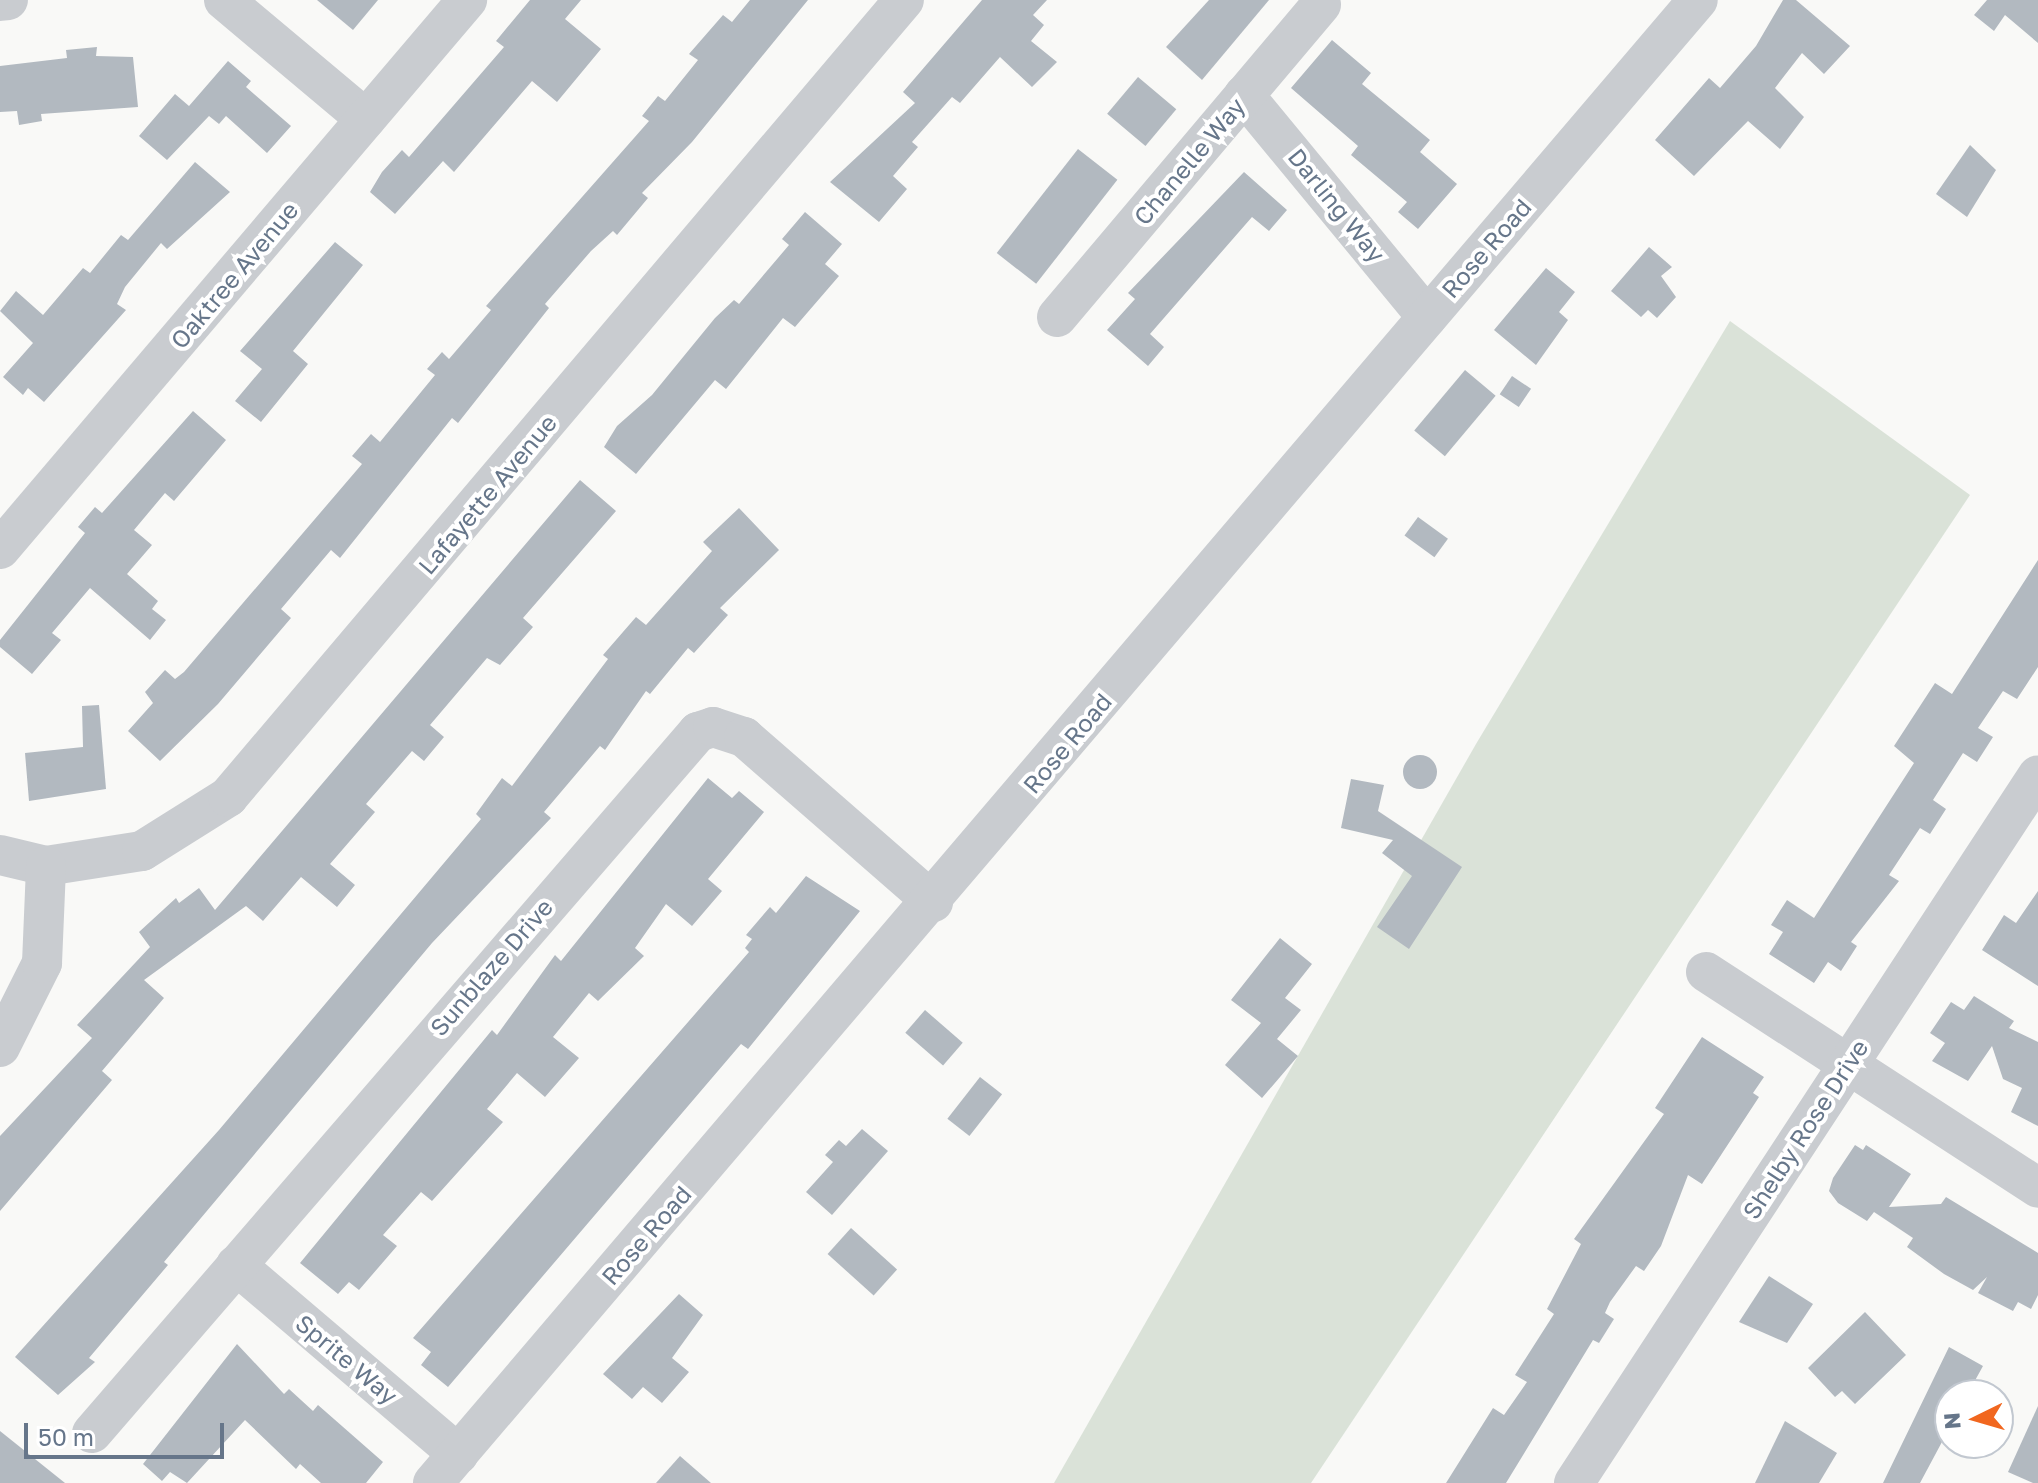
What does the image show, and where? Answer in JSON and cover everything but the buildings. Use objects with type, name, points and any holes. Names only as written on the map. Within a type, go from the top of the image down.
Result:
[{"type":"street","points":[[0,1],[8,0]]},
{"type":"street","points":[[224,0],[366,119]]},
{"type":"street","name":"Oaktree Avenue","points":[[0,549],[467,0]]},
{"type":"street","name":"Lafayette Avenue","points":[[0,855],[46,866],[142,851],[228,797],[904,0]]},
{"type":"street","name":"Rose Road","points":[[446,1468],[933,902],[1698,0]]},
{"type":"street","name":"Chanelle Way","points":[[1057,317],[1321,5]]},
{"type":"street","name":"Darling Way","points":[[1244,95],[1427,317]]},
{"type":"street","name":"Sunblaze Drive","points":[[92,1433],[698,732],[713,727],[744,737],[933,902]]},
{"type":"street","name":"Shelby Rose Drive","points":[[1574,1483],[2038,775]]},
{"type":"street","points":[[0,1047],[42,963],[46,866]]},
{"type":"street","points":[[1706,972],[2038,1188]]},
{"type":"street","name":"Sprite Way","points":[[236,1265],[446,1468]]},
{"type":"shaded area","points":[[1730,321],[1970,495],[1311,1483],[1054,1483],[1476,744]]}]
